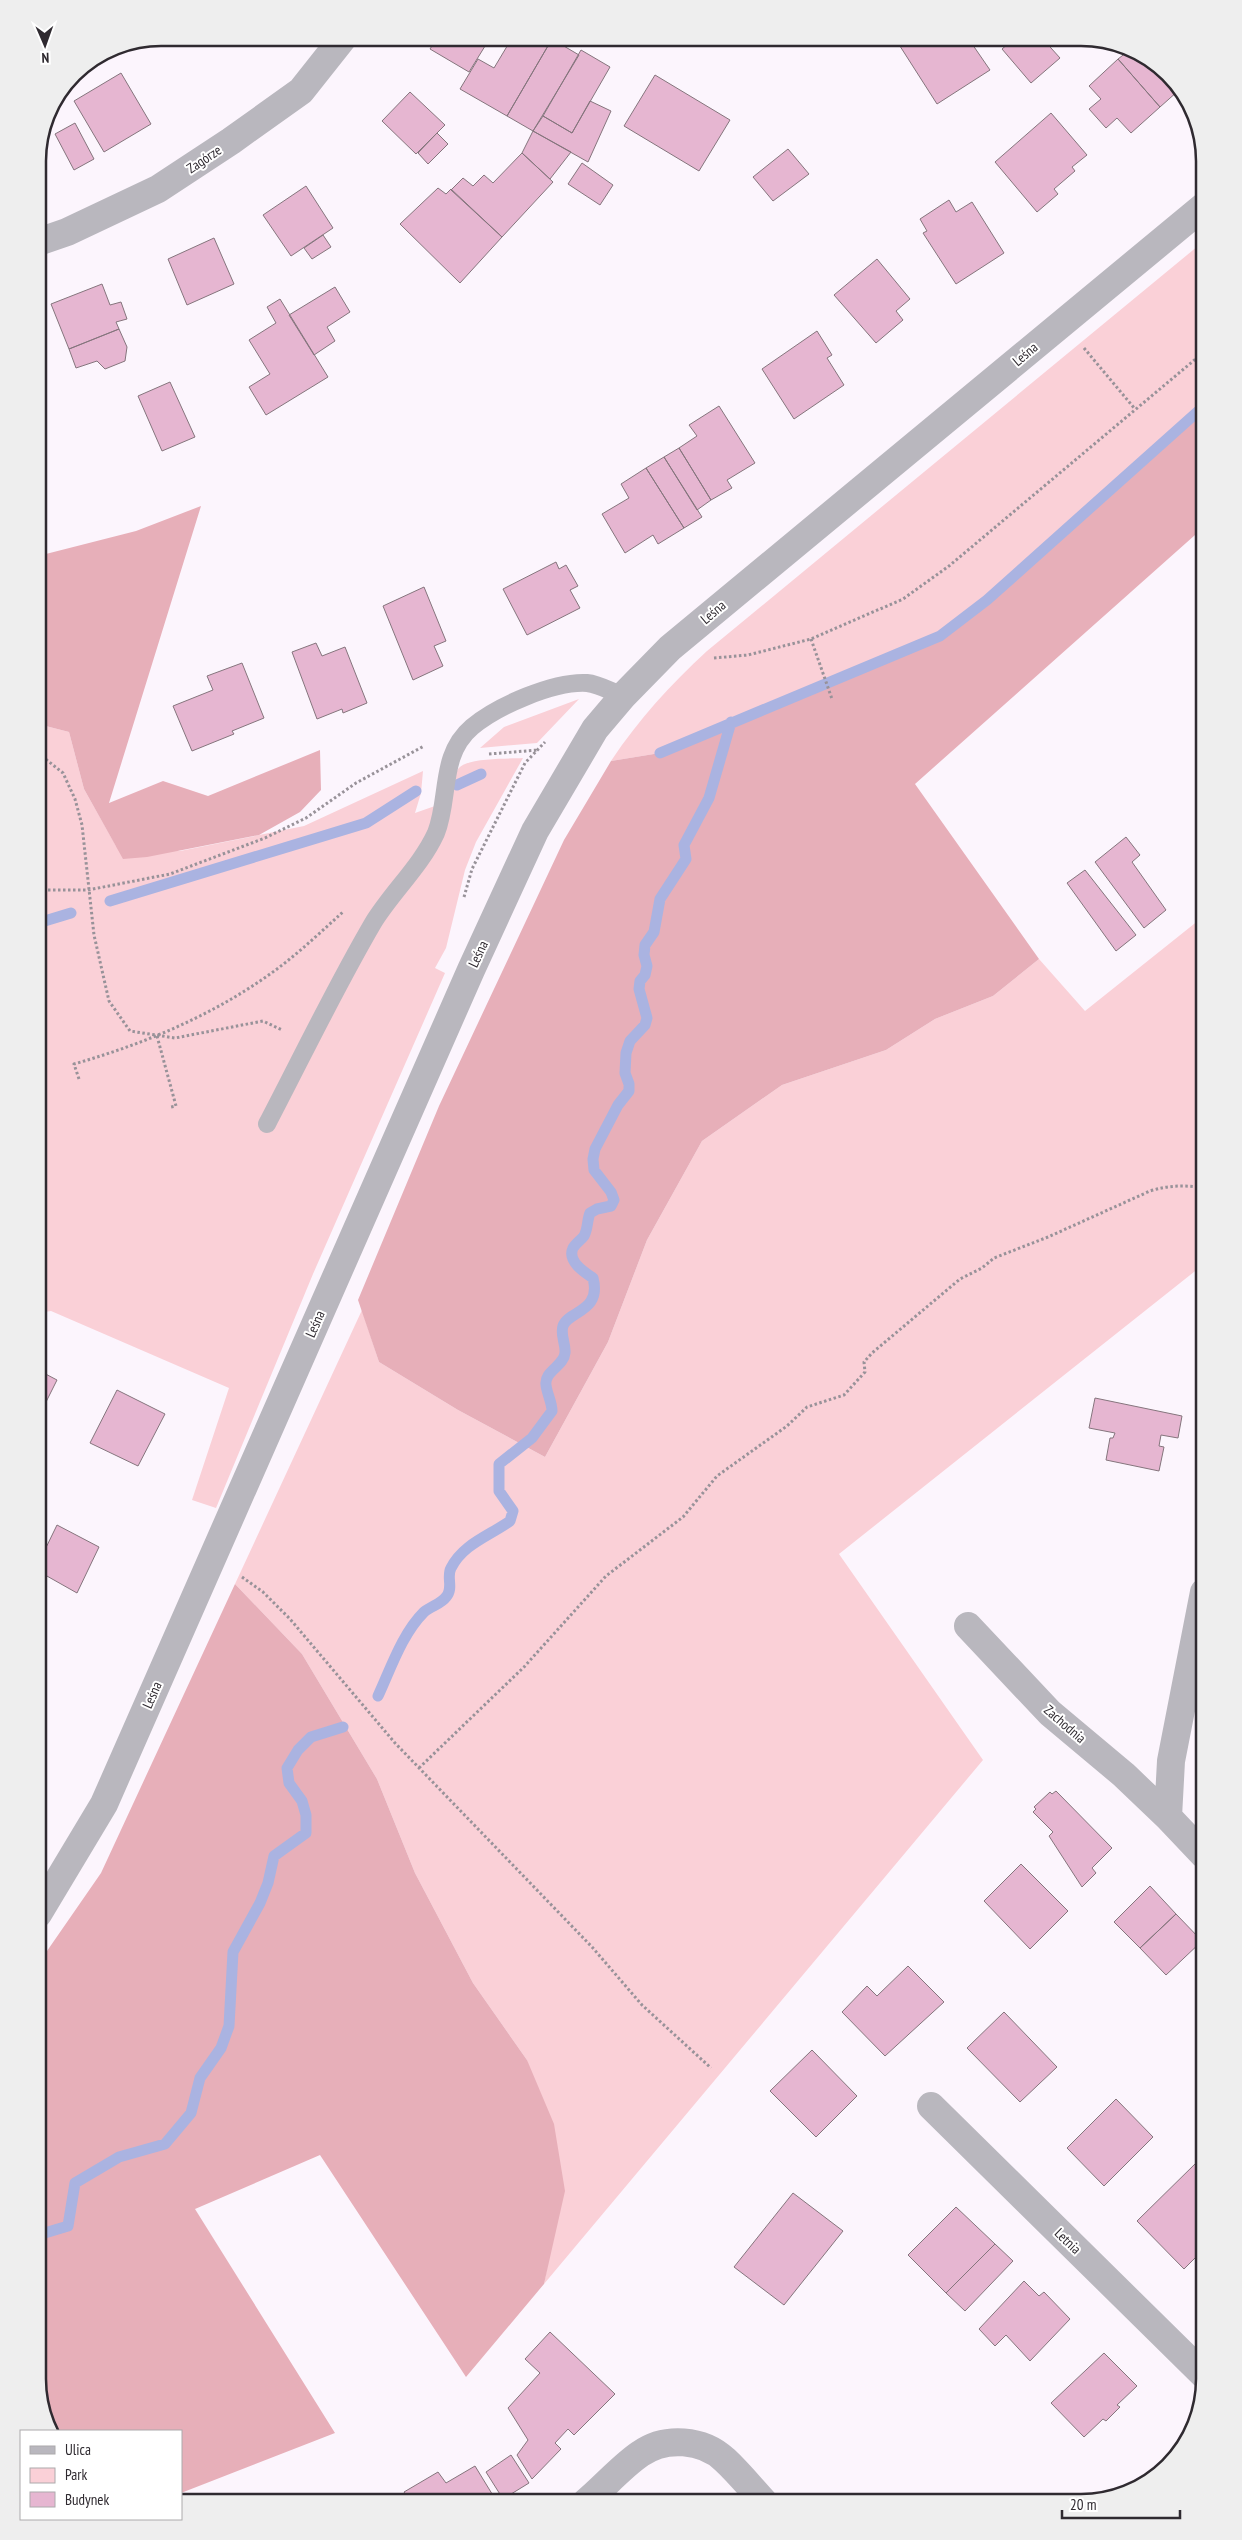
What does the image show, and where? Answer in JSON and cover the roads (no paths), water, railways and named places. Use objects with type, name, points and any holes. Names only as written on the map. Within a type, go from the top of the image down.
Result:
[{"type":"street","name":"Zagórze","points":[[46,239],[67,232],[158,190],[301,91],[337,46]]},
{"type":"street","name":"Leśna","points":[[46,1901],[104,1804],[470,970],[535,831],[594,729],[622,696],[670,648],[1196,213]]},
{"type":"street","name":"Zachodnia","points":[[968,1626],[1050,1713],[1124,1775],[1196,1847]]},
{"type":"street","points":[[1168,1817],[1171,1762],[1196,1633]]},
{"type":"street","name":"Letnia","points":[[931,2106],[1196,2367]]},
{"type":"street","points":[[595,2494],[641,2453],[661,2444],[686,2442],[709,2448],[724,2459],[757,2494]]},
{"type":"lane","points":[[267,1124],[374,922],[435,833],[442,808],[445,776],[452,758],[471,728],[500,709],[558,686],[588,683],[622,696]]},
{"type":"waterway","points":[[660,753],[940,636],[987,600],[1196,413]]},
{"type":"waterway","points":[[378,1696],[409,1630],[424,1612],[448,1594],[450,1586],[449,1575],[456,1560],[477,1541],[510,1521],[513,1511],[499,1491],[499,1464],[532,1438],[552,1411],[546,1380],[564,1358],[563,1326],[566,1321],[589,1304],[593,1298],[593,1278],[574,1262],[572,1253],[573,1248],[584,1236],[590,1213],[597,1209],[611,1206],[614,1200],[611,1192],[594,1170],[593,1159],[595,1149],[618,1105],[629,1091],[629,1084],[625,1073],[626,1053],[630,1041],[645,1025],[647,1018],[639,989],[640,981],[645,975],[647,966],[644,955],[645,945],[654,932],[660,899],[686,859],[684,845],[709,798],[731,722]]},
{"type":"waterway","points":[[457,785],[481,774]]},
{"type":"waterway","points":[[110,901],[366,823],[416,791]]},
{"type":"waterway","points":[[46,921],[71,913]]},
{"type":"waterway","points":[[46,2233],[68,2226],[75,2183],[119,2157],[165,2144],[191,2113],[200,2078],[221,2048],[229,2026],[233,1952],[260,1903],[268,1883],[274,1856],[306,1833],[306,1815],[302,1801],[289,1783],[287,1768],[298,1750],[311,1737],[343,1727]]}]
